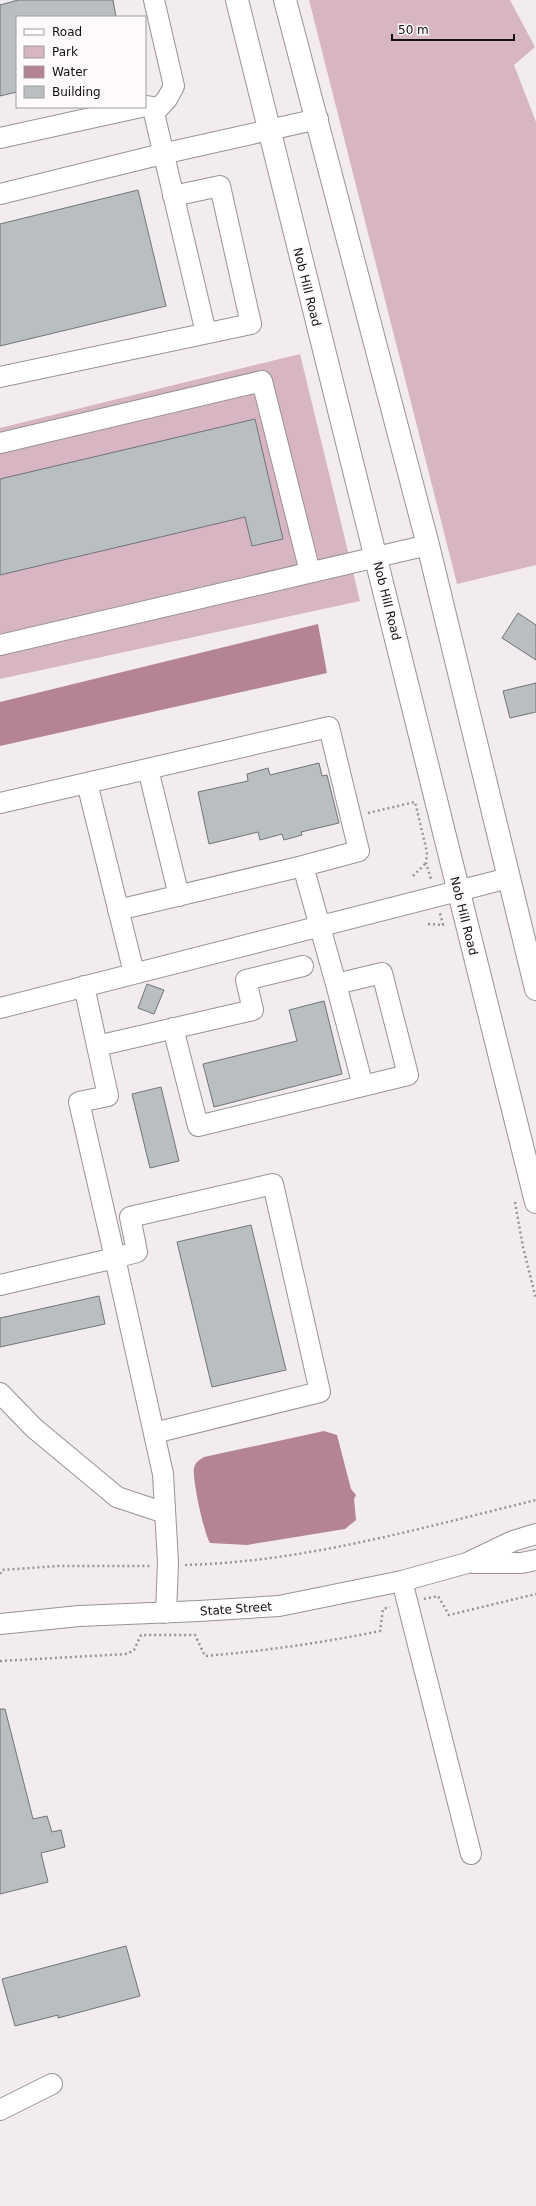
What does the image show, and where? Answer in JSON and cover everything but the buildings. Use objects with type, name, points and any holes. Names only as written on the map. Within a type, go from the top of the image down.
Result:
[{"type":"main road","name":"Nob Hill Road","points":[[237,0],[267,129],[377,557],[458,891],[536,1202]]},
{"type":"main road","points":[[285,0],[318,119],[428,545],[536,989]]},
{"type":"street","points":[[0,138],[147,109],[167,99],[174,86],[154,0]]},
{"type":"street","points":[[147,109],[174,196],[206,333]]},
{"type":"street","points":[[0,194],[267,129],[318,119]]},
{"type":"street","points":[[0,377],[251,324],[220,186],[174,196]]},
{"type":"street","points":[[0,443],[262,381],[310,572]]},
{"type":"street","points":[[0,645],[428,545]]},
{"type":"street","points":[[0,803],[329,727],[358,851],[303,866],[118,910]]},
{"type":"street","points":[[148,769],[179,896]]},
{"type":"street","points":[[87,783],[134,972]]},
{"type":"street","points":[[303,866],[321,926],[363,1086]]},
{"type":"street","points":[[0,1008],[134,972],[509,878]]},
{"type":"street","points":[[97,1046],[253,1010],[246,980],[303,966]]},
{"type":"street","points":[[173,1028],[198,1126],[408,1074],[382,973],[336,984]]},
{"type":"street","points":[[84,986],[108,1096],[79,1102],[163,1474],[168,1566],[166,1613]]},
{"type":"street","points":[[0,1285],[137,1252],[130,1218],[272,1184],[320,1392],[154,1433]]},
{"type":"street","points":[[0,1393],[34,1428],[117,1497],[165,1513]]},
{"type":"street","name":"State Street","points":[[0,1624],[79,1616],[166,1613],[279,1606],[402,1580],[467,1563],[513,1541],[536,1534]]},
{"type":"street","name":"State Street","points":[[467,1563],[522,1563],[536,1560]]},
{"type":"street","points":[[402,1580],[471,1854]]},
{"type":"street","points":[[0,2110],[52,2084]]},
{"type":"path","points":[[351,817],[415,802],[427,852],[426,863],[444,925],[428,924]]},
{"type":"path","points":[[413,876],[426,863]]},
{"type":"path","points":[[0,1574],[2,1570],[58,1566],[168,1566],[270,1558],[314,1552],[536,1500]]},
{"type":"path","points":[[0,1661],[127,1654],[134,1650],[140,1635],[195,1635],[205,1656],[275,1650],[320,1644],[380,1631],[383,1609],[438,1596],[449,1615],[536,1594]]},
{"type":"green space","points":[[309,0],[510,0],[535,47],[514,65],[536,122],[536,565],[457,584]]},
{"type":"green space","points":[[300,354],[360,601],[0,679],[0,428]]},
{"type":"water","points":[[318,624],[327,673],[0,746],[0,702]]},
{"type":"water","points":[[324,1431],[337,1435],[351,1489],[356,1495],[354,1499],[356,1520],[345,1529],[247,1545],[210,1543],[202,1518],[195,1483],[194,1468],[198,1462],[204,1457]]}]
